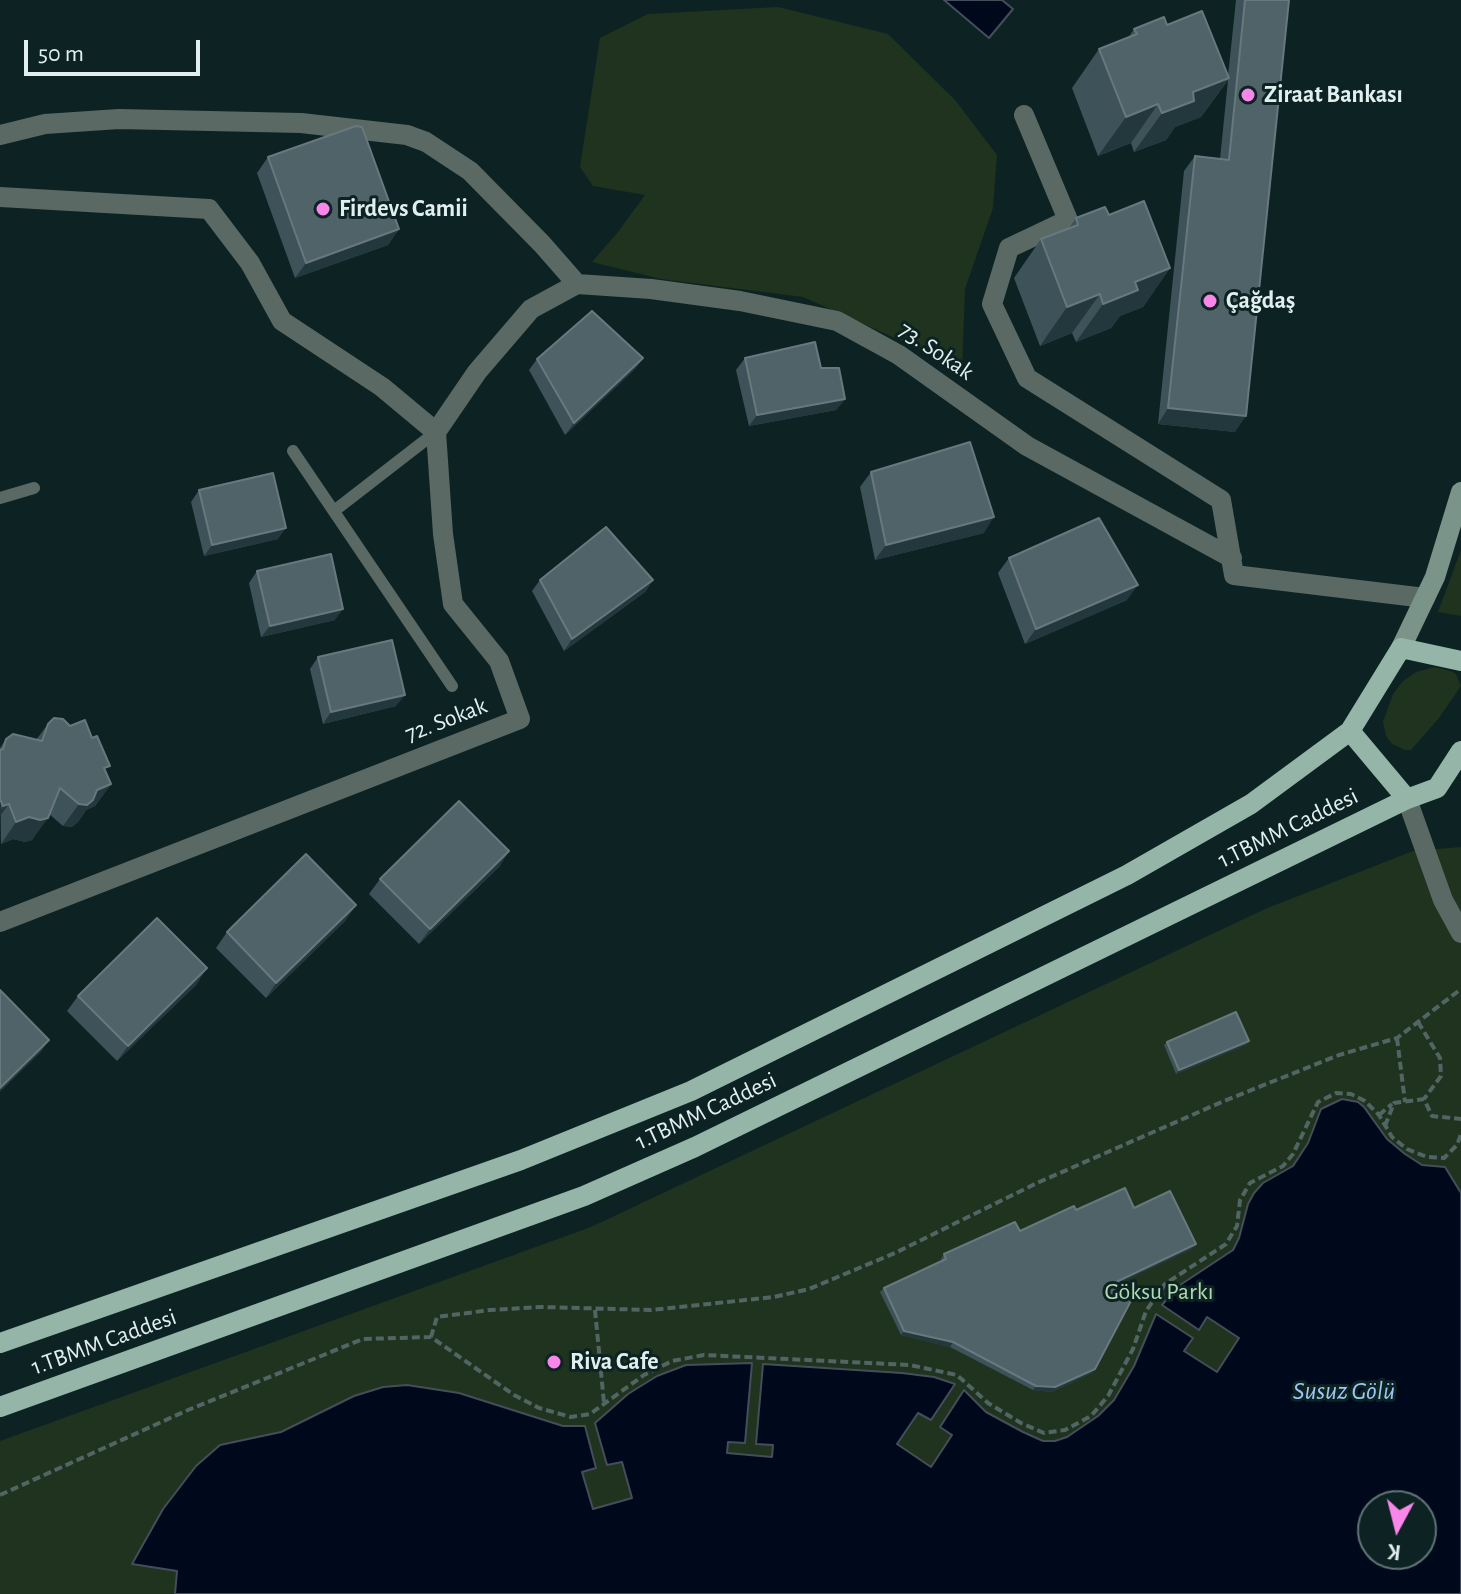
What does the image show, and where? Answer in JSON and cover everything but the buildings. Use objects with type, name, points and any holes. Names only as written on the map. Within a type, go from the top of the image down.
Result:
[{"type":"main road","points":[[1407,799],[1350,731],[1401,648],[1425,598],[1449,536],[1461,492]]},
{"type":"main road","points":[[1401,648],[1461,661]]},
{"type":"main road","name":"1.TBMM Caddesi","points":[[0,1343],[521,1160],[691,1091],[1127,875],[1251,804],[1350,731]]},
{"type":"main road","points":[[1437,788],[1461,751]]},
{"type":"main road","points":[[1437,788],[1461,788]]},
{"type":"main road","name":"1.TBMM Caddesi","points":[[0,1407],[584,1196],[695,1147],[1407,799],[1437,788]]},
{"type":"street","points":[[1024,115],[1068,220],[1009,248],[992,304],[1015,353],[1027,378],[1221,500],[1232,558]]},
{"type":"street","points":[[0,135],[45,124],[119,119],[301,123],[407,135],[426,142],[470,171],[577,284],[531,309],[477,372],[436,432],[382,387],[282,321],[250,263],[209,209],[0,197]]},
{"type":"street","name":"73. Sokak","points":[[577,284],[651,289],[740,301],[837,321],[899,355],[1027,446],[1232,558],[1234,575],[1425,598]]},
{"type":"street","name":"72. Sokak","points":[[0,922],[520,719],[499,661],[453,604],[443,534],[436,432]]},
{"type":"street","points":[[1407,799],[1443,900],[1461,933]]},
{"type":"lane","points":[[334,511],[436,432]]},
{"type":"lane","points":[[293,451],[452,686]]},
{"type":"lane","points":[[0,498],[34,488]]},
{"type":"path","points":[[431,1337],[437,1317],[542,1307],[651,1310],[774,1297],[809,1289],[895,1253],[1011,1195],[1224,1101],[1339,1055],[1397,1038],[1461,989]]},
{"type":"path","points":[[1379,1115],[1394,1103],[1424,1099],[1441,1076],[1440,1058],[1418,1022]]},
{"type":"path","points":[[1397,1038],[1405,1102]]},
{"type":"path","points":[[0,1495],[188,1410],[363,1339],[431,1337],[514,1395],[539,1408],[571,1417],[590,1414],[644,1375],[672,1361],[704,1355],[910,1365],[957,1375],[988,1403],[1044,1433],[1065,1430],[1091,1416],[1108,1396],[1133,1349],[1146,1311],[1165,1284],[1226,1244],[1237,1226],[1240,1200],[1250,1183],[1283,1166],[1293,1154],[1318,1102],[1336,1093],[1351,1094],[1365,1101],[1379,1115],[1392,1137],[1407,1149],[1436,1159],[1451,1152],[1461,1134]]},
{"type":"path","points":[[1424,1099],[1432,1116],[1461,1119]]},
{"type":"path","points":[[1385,1126],[1394,1103]]},
{"type":"path","points":[[595,1310],[604,1403]]},
{"type":"green space","points":[[778,7],[888,34],[955,100],[997,155],[993,208],[965,289],[962,371],[803,297],[661,279],[592,262],[645,195],[593,186],[580,167],[600,38],[648,14]]},
{"type":"green space","points":[[1461,550],[1461,616],[1438,612]]},
{"type":"green space","points":[[1434,667],[1456,674],[1461,686],[1411,750],[1405,750],[1392,744],[1386,736],[1383,722],[1393,694],[1402,682],[1416,672]]},
{"type":"green space","name":"Göksu Parkı","points":[[1461,847],[1461,1594],[0,1594],[0,1441],[591,1227],[1265,909],[1413,851]]},
{"type":"water","points":[[944,0],[1002,0],[1013,9],[989,38]]},
{"type":"water","name":"Susuz Gölü","points":[[1342,1099],[1358,1102],[1387,1139],[1405,1154],[1422,1165],[1445,1167],[1461,1193],[1461,1594],[175,1594],[177,1571],[132,1564],[163,1509],[196,1466],[220,1445],[281,1432],[354,1396],[383,1387],[407,1385],[459,1393],[563,1426],[585,1426],[596,1468],[582,1472],[593,1509],[632,1498],[622,1462],[607,1465],[595,1423],[628,1394],[657,1376],[686,1365],[752,1363],[745,1443],[728,1442],[727,1453],[772,1457],[773,1445],[756,1444],[763,1364],[902,1373],[934,1377],[955,1384],[931,1420],[918,1413],[897,1444],[931,1467],[952,1435],[940,1427],[964,1390],[986,1412],[1023,1432],[1043,1441],[1067,1437],[1098,1416],[1114,1400],[1134,1366],[1156,1314],[1193,1338],[1184,1351],[1217,1372],[1239,1338],[1207,1317],[1199,1330],[1162,1305],[1177,1287],[1233,1250],[1254,1193],[1263,1183],[1293,1166],[1308,1143],[1321,1109]]},
{"type":"place","name":"Ziraat Bankası","points":[[1248,95]]},
{"type":"place","name":"Firdevs Camii","points":[[323,209]]},
{"type":"place","name":"Çağdaş","points":[[1210,301]]},
{"type":"place","name":"Riva Cafe","points":[[554,1362]]}]
